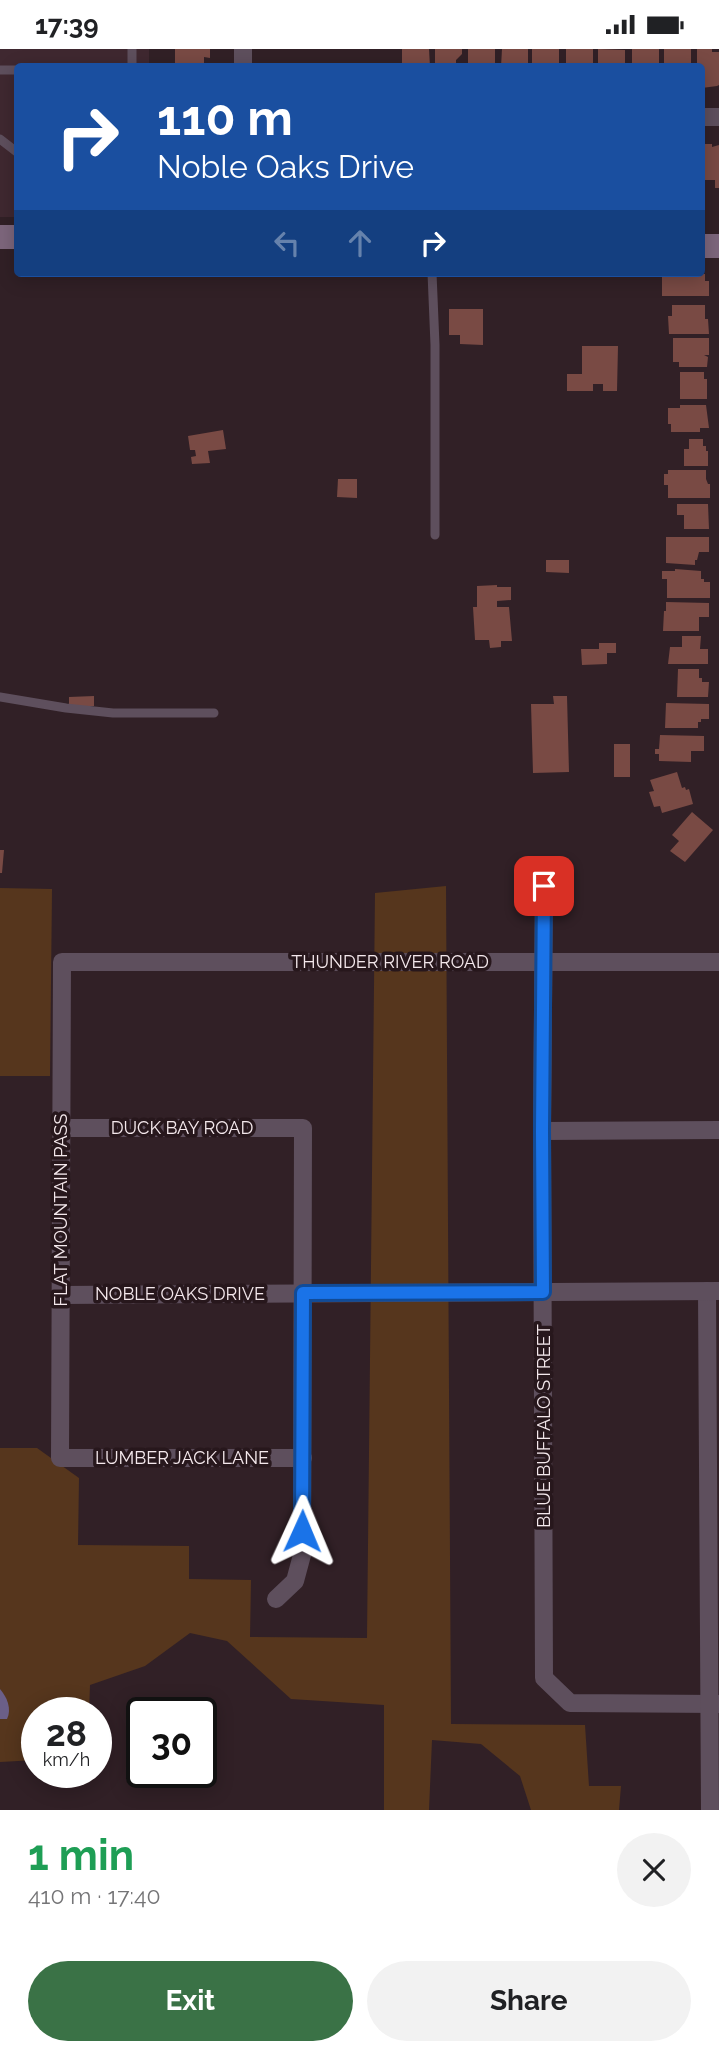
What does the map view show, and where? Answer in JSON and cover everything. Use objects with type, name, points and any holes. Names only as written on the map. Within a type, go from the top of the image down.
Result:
[{"type":"street","name":"BLUE BUFFALO STREET","points":[[544,886],[544,1678],[570,1703],[715,1704]]},
{"type":"street","name":"THUNDER RIVER ROAD","points":[[62,962],[719,962]]},
{"type":"street","name":"FLAT MOUNTAIN PASS","points":[[60,1458],[62,962]]},
{"type":"street","name":"DUCK BAY ROAD","points":[[61,1128],[303,1128],[303,1293]]},
{"type":"street","points":[[542,1131],[719,1130]]},
{"type":"street","points":[[710,1810],[715,1704],[713,1291]]},
{"type":"street","name":"NOBLE OAKS DRIVE","points":[[61,1295],[713,1291]]},
{"type":"street","points":[[276,1599],[295,1581],[302,1555],[303,1293]]},
{"type":"street","name":"LUMBER JACK LANE","points":[[60,1458],[303,1458]]},
{"type":"lane","points":[[432,277],[435,535]]},
{"type":"lane","points":[[0,697],[113,713],[215,713]]},
{"type":"shaded area","points":[[0,49],[149,49],[149,63],[14,63],[14,217],[0,217]]},
{"type":"shaded area","points":[[446,886],[451,1724],[585,1725],[589,1786],[621,1786],[619,1810],[531,1810],[520,1776],[481,1744],[432,1740],[429,1810],[384,1810],[384,1705],[291,1699],[227,1641],[190,1633],[145,1666],[90,1685],[90,1697],[21,1697],[21,1761],[0,1762],[0,1448],[37,1448],[79,1478],[78,1545],[189,1546],[189,1579],[251,1580],[250,1637],[367,1638],[375,893]]},
{"type":"shaded area","points":[[0,888],[52,889],[50,1076],[0,1076]]},
{"type":"shaded area","points":[[0,1689],[8,1703],[7,1719],[0,1719]]},
{"type":"building","points":[[175,49],[210,49],[210,58],[204,57],[204,63],[175,63]]},
{"type":"building","points":[[402,49],[429,49],[430,63],[402,63]]},
{"type":"building","points":[[435,49],[462,49],[456,63],[435,63]]},
{"type":"building","points":[[468,49],[495,49],[495,63],[468,63]]},
{"type":"building","points":[[502,49],[528,49],[528,63],[501,63]]},
{"type":"building","points":[[532,49],[559,49],[559,63],[532,63]]},
{"type":"building","points":[[566,49],[593,49],[593,63],[566,63]]},
{"type":"building","points":[[598,49],[625,50],[625,63],[598,63]]},
{"type":"building","points":[[632,49],[659,49],[659,63],[632,63]]},
{"type":"building","points":[[664,49],[691,49],[691,63],[664,63]]},
{"type":"building","points":[[697,49],[719,52],[719,85],[705,88],[705,63],[697,63]]},
{"type":"building","points":[[705,144],[712,144],[712,147],[719,145],[719,188],[715,188],[715,180],[705,180]]},
{"type":"building","points":[[662,277],[705,277],[705,281],[709,281],[709,296],[662,296]]},
{"type":"building","points":[[672,305],[705,305],[709,334],[669,334],[668,316],[672,316]]},
{"type":"building","points":[[449,309],[483,309],[483,345],[460,344],[460,335],[449,335]]},
{"type":"building","points":[[673,338],[709,338],[709,355],[704,355],[708,357],[707,367],[679,367],[679,362],[673,362]]},
{"type":"building","points":[[582,346],[618,346],[617,391],[603,391],[603,384],[593,384],[593,391],[567,391],[567,374],[582,374]]},
{"type":"building","points":[[680,372],[704,372],[704,379],[707,379],[707,399],[680,399]]},
{"type":"building","points":[[680,405],[706,405],[709,428],[700,428],[700,432],[671,432],[668,408],[680,408]]},
{"type":"building","points":[[223,430],[226,449],[208,451],[210,463],[192,464],[191,457],[196,456],[195,450],[190,450],[188,436]]},
{"type":"building","points":[[689,439],[703,439],[703,446],[706,446],[708,451],[708,466],[684,466],[684,449],[689,449]]},
{"type":"building","points":[[668,470],[706,470],[710,498],[668,498],[668,485],[664,485],[664,474],[668,474]]},
{"type":"building","points":[[338,479],[357,479],[357,498],[337,497]]},
{"type":"building","points":[[677,504],[708,504],[709,529],[684,529],[684,515],[677,515]]},
{"type":"building","points":[[666,537],[709,537],[709,552],[699,552],[695,565],[666,563]]},
{"type":"building","points":[[546,560],[569,560],[569,573],[546,572]]},
{"type":"building","points":[[662,571],[701,571],[701,579],[710,582],[710,598],[667,598],[667,579],[662,579]]},
{"type":"building","points":[[477,586],[511,587],[511,600],[497,601],[497,607],[509,607],[512,641],[501,641],[501,647],[490,648],[489,640],[475,640],[473,607],[477,607]]},
{"type":"building","points":[[666,602],[709,603],[709,617],[699,617],[699,631],[663,631]]},
{"type":"building","points":[[682,636],[701,636],[700,649],[708,649],[708,664],[668,664],[670,647],[682,647]]},
{"type":"building","points":[[599,643],[616,643],[616,653],[607,653],[607,664],[582,665],[581,649],[599,649]]},
{"type":"building","points":[[678,669],[699,669],[702,682],[709,682],[708,697],[677,697]]},
{"type":"building","points":[[94,696],[94,706],[69,707],[69,697]]},
{"type":"building","points":[[553,696],[567,696],[569,772],[533,773],[531,704],[554,704]]},
{"type":"building","points":[[666,703],[709,704],[709,719],[701,719],[698,728],[665,728]]},
{"type":"building","points":[[660,735],[704,736],[704,751],[691,751],[691,762],[659,761],[659,754],[655,754],[655,749],[659,749]]},
{"type":"building","points":[[614,744],[630,744],[630,777],[614,777]]},
{"type":"building","points":[[677,772],[682,788],[689,789],[693,804],[662,813],[660,806],[654,807],[649,792],[654,791],[650,780]]},
{"type":"building","points":[[692,812],[713,830],[685,862],[670,851],[679,841],[672,835]]},
{"type":"building","points":[[0,850],[4,850],[2,873],[0,873]]},
{"type":"route","points":[[302,1531],[303,1293],[543,1292],[544,886]]}]
